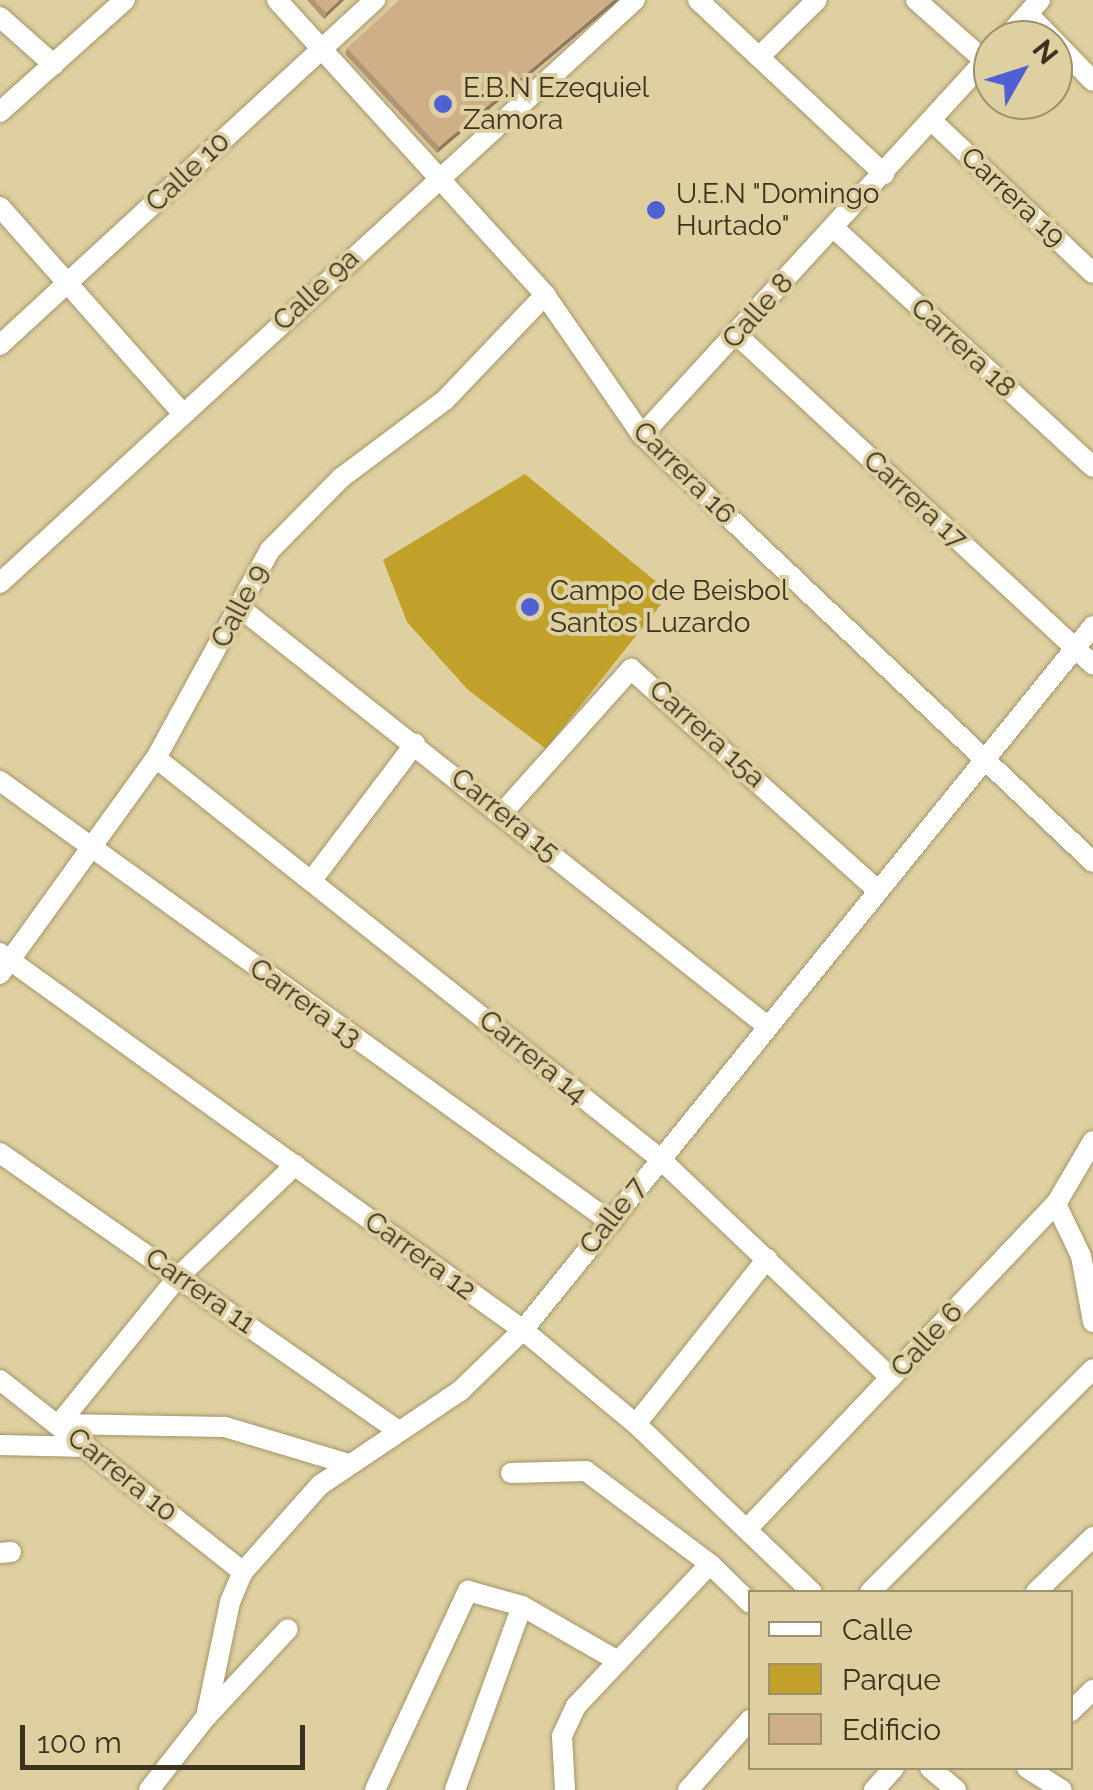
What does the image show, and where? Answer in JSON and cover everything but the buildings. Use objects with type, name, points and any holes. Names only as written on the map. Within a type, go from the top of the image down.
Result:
[{"type":"street","points":[[0,112],[126,0]]},
{"type":"street","name":"Carrera 16","points":[[278,0],[545,296],[642,435],[1093,862]]},
{"type":"street","name":"Calle 10","points":[[0,345],[376,0]]},
{"type":"street","name":"Calle 9a","points":[[0,583],[438,175],[635,0]]},
{"type":"street","points":[[698,0],[884,174]]},
{"type":"street","points":[[759,57],[817,0]]},
{"type":"street","points":[[916,0],[973,44]]},
{"type":"street","points":[[1034,7],[1093,81]]},
{"type":"street","points":[[0,17],[54,65]]},
{"type":"street","name":"Calle 8","points":[[642,435],[973,74]]},
{"type":"street","name":"Carrera 19","points":[[932,121],[1093,273]]},
{"type":"street","points":[[0,207],[183,414]]},
{"type":"street","name":"Carrera 18","points":[[834,228],[1093,468]]},
{"type":"street","name":"Calle 9","points":[[3,963],[95,848],[156,758],[270,550],[304,513],[445,400],[545,296]]},
{"type":"street","name":"Carrera 17","points":[[737,335],[1093,665]]},
{"type":"street","name":"Carrera 15","points":[[239,607],[504,811],[767,1026]]},
{"type":"street","name":"Calle 7","points":[[149,1790],[206,1717],[230,1602],[243,1572],[320,1485],[460,1391],[523,1330],[658,1158],[1093,626]]},
{"type":"street","name":"Carrera 15a","points":[[504,811],[631,669],[878,891]]},
{"type":"street","points":[[312,880],[416,744]]},
{"type":"street","name":"Carrera 14","points":[[156,758],[658,1158],[890,1378]]},
{"type":"street","name":"Carrera 13","points":[[0,781],[610,1222]]},
{"type":"street","name":"Carrera 12","points":[[3,963],[295,1165],[523,1330],[636,1424],[810,1590]]},
{"type":"street","name":"Calle 6","points":[[748,1528],[1056,1204],[1093,1141]]},
{"type":"street","name":"Carrera 11","points":[[0,1153],[398,1430]]},
{"type":"street","points":[[59,1424],[179,1276],[295,1165]]},
{"type":"street","points":[[1056,1204],[1082,1256],[1093,1322]]},
{"type":"street","points":[[636,1424],[768,1259]]},
{"type":"street","points":[[872,1590],[1093,1369]]},
{"type":"street","name":"Carrera 10","points":[[0,1380],[243,1572]]},
{"type":"street","points":[[59,1424],[225,1427],[348,1464]]},
{"type":"street","points":[[0,1445],[86,1447]]},
{"type":"street","points":[[511,1473],[586,1471],[710,1564],[748,1601]]},
{"type":"street","points":[[1038,1590],[1093,1536]]},
{"type":"street","points":[[565,1790],[566,1721],[710,1564]]},
{"type":"street","points":[[375,1790],[462,1597],[478,1590],[522,1606],[618,1661]]},
{"type":"street","points":[[454,1790],[522,1606]]},
{"type":"street","points":[[206,1717],[288,1629]]},
{"type":"street","points":[[1073,1709],[1093,1690]]},
{"type":"street","points":[[688,1790],[748,1722]]},
{"type":"street","points":[[874,1790],[892,1770]]},
{"type":"street","points":[[932,1770],[956,1790]]},
{"type":"street","points":[[1030,1770],[1062,1790]]},
{"type":"green space","name":"Campo de Beisbol Santos Luzardo","points":[[525,474],[670,593],[546,749],[468,690],[407,622],[383,560]]},
{"type":"place","name":"E.B.N Ezequiel Zamora","points":[[443,104]]},
{"type":"place","name":"U.E.N \"Domingo Hurtado\"","points":[[656,210]]},
{"type":"place","name":"Campo de Beisbol Santos Luzardo","points":[[530,607]]}]
